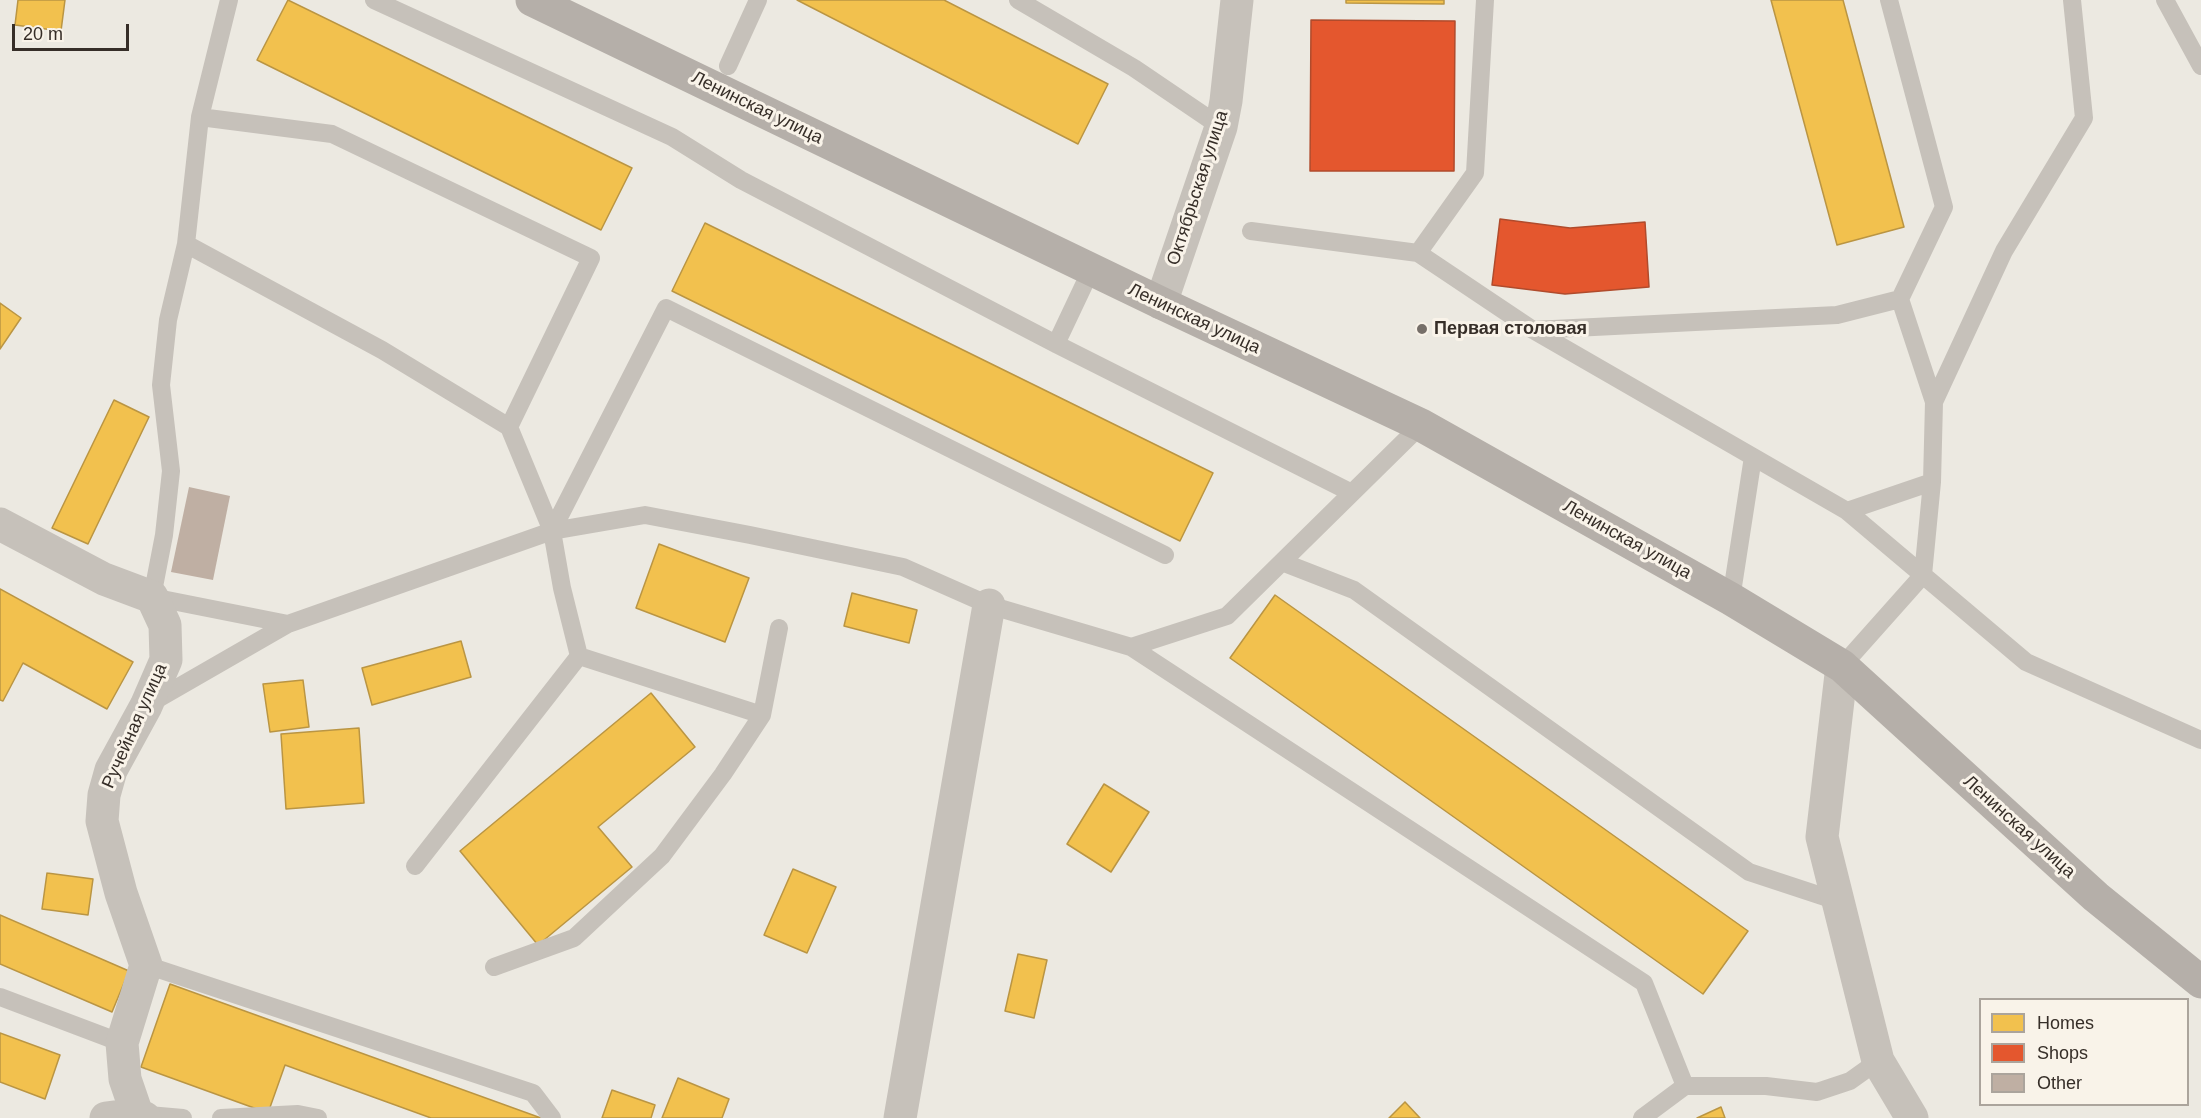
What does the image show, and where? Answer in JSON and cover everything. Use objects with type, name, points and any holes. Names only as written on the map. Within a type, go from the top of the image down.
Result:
[{"type":"main road","name":"Ленинская улица","points":[[532,0],[1091,270],[1421,425],[1731,599],[1842,666],[2096,897],[2201,982]]},
{"type":"street","name":"Октябрьская улица","points":[[1161,303],[1221,127],[1237,0]]},
{"type":"street","points":[[0,524],[104,579],[152,597]]},
{"type":"street","name":"Ручейная улица","points":[[146,965],[121,892],[102,821],[104,795],[111,771],[146,706],[166,660],[165,625],[152,597]]},
{"type":"street","points":[[900,1118],[989,605]]},
{"type":"street","points":[[1842,666],[1822,837],[1878,1061],[1912,1118]]},
{"type":"street","points":[[129,1117],[123,1043],[146,965]]},
{"type":"lane","points":[[229,0],[200,117],[186,244],[168,320],[161,385],[171,471],[164,535],[152,597],[288,624]]},
{"type":"lane","points":[[374,0],[672,137],[741,180],[1056,344],[1352,493]]},
{"type":"lane","points":[[728,66],[758,0]]},
{"type":"lane","points":[[1418,254],[1475,173],[1485,0]]},
{"type":"lane","points":[[1842,666],[1923,575],[1932,482],[1934,402],[1900,299],[1944,207],[1889,0]]},
{"type":"lane","points":[[1934,402],[2004,251],[2084,118],[2072,0]]},
{"type":"lane","points":[[2165,0],[2201,66]]},
{"type":"lane","points":[[1026,2],[1134,68],[1221,127]]},
{"type":"lane","points":[[200,117],[332,134],[591,258],[509,427]]},
{"type":"lane","points":[[1251,231],[1418,254],[1533,330],[1847,511],[2026,662],[2201,740]]},
{"type":"lane","points":[[186,244],[382,350],[509,427],[552,531],[562,588],[579,656]]},
{"type":"lane","points":[[1056,344],[1091,270]]},
{"type":"lane","points":[[1533,330],[1837,315],[1900,299]]},
{"type":"lane","points":[[552,531],[666,308],[1165,555]]},
{"type":"lane","points":[[1131,647],[1227,616],[1421,425]]},
{"type":"lane","points":[[1731,599],[1753,457]]},
{"type":"lane","points":[[1847,511],[1932,482]]},
{"type":"lane","points":[[146,706],[288,624],[552,531],[645,515],[750,534],[903,567],[989,605],[1131,647],[1644,983],[1685,1086]]},
{"type":"lane","points":[[1282,562],[1354,590],[1749,872],[1837,901]]},
{"type":"lane","points":[[494,967],[574,938],[662,856],[723,774],[762,715],[779,628]]},
{"type":"lane","points":[[579,656],[762,715]]},
{"type":"lane","points":[[415,866],[579,656]]},
{"type":"lane","points":[[146,965],[533,1093],[552,1118]]},
{"type":"lane","points":[[0,997],[123,1043]]},
{"type":"lane","points":[[1642,1118],[1685,1086],[1766,1086],[1817,1092],[1850,1081],[1878,1061]]},
{"type":"lane","points":[[221,1118],[298,1114],[318,1118]]},
{"type":"lane","points":[[129,1117],[183,1118]]},
{"type":"building: Homes","points":[[18,0],[65,0],[61,31],[15,25]]},
{"type":"building: Homes","points":[[288,0],[632,168],[601,230],[257,60]]},
{"type":"building: Homes","points":[[797,0],[944,0],[1108,84],[1078,144]]},
{"type":"building: Homes","points":[[1346,0],[1444,0],[1444,4],[1346,3]]},
{"type":"building: Homes","points":[[1771,0],[1843,0],[1904,227],[1837,245]]},
{"type":"building: Homes","points":[[705,223],[1213,473],[1180,541],[672,291]]},
{"type":"building: Homes","points":[[0,303],[21,318],[0,349]]},
{"type":"building: Homes","points":[[114,400],[149,417],[88,544],[52,528]]},
{"type":"building: Homes","points":[[659,544],[749,578],[725,642],[636,608]]},
{"type":"building: Homes","points":[[0,589],[133,662],[107,709],[23,663],[3,701],[0,700]]},
{"type":"building: Homes","points":[[852,593],[917,610],[909,643],[844,626]]},
{"type":"building: Homes","points":[[1275,595],[1748,931],[1703,994],[1230,658]]},
{"type":"building: Homes","points":[[461,641],[471,677],[372,705],[362,668]]},
{"type":"building: Homes","points":[[303,680],[309,727],[270,732],[263,684]]},
{"type":"building: Homes","points":[[651,693],[695,747],[598,827],[632,867],[538,945],[460,851]]},
{"type":"building: Homes","points":[[359,728],[364,803],[286,809],[281,734]]},
{"type":"building: Homes","points":[[1104,784],[1149,812],[1111,872],[1067,844]]},
{"type":"building: Homes","points":[[793,869],[836,887],[807,953],[764,935]]},
{"type":"building: Homes","points":[[47,873],[93,879],[88,915],[42,909]]},
{"type":"building: Homes","points":[[0,915],[129,971],[112,1012],[0,964]]},
{"type":"building: Homes","points":[[1018,954],[1047,960],[1034,1018],[1005,1011]]},
{"type":"building: Homes","points":[[170,984],[541,1118],[431,1118],[285,1065],[268,1113],[141,1067]]},
{"type":"building: Homes","points":[[0,1033],[60,1055],[45,1099],[0,1082]]},
{"type":"building: Homes","points":[[678,1078],[729,1099],[722,1118],[662,1118]]},
{"type":"building: Homes","points":[[612,1090],[655,1105],[651,1118],[602,1118]]},
{"type":"building: Homes","points":[[1405,1102],[1420,1118],[1389,1118]]},
{"type":"building: Homes","points":[[1721,1107],[1725,1118],[1697,1118]]},
{"type":"building: Shops","points":[[1311,20],[1455,21],[1454,171],[1310,171]]},
{"type":"building: Shops","points":[[1500,219],[1570,228],[1645,222],[1649,287],[1565,294],[1492,285]]},
{"type":"building: Other","points":[[189,487],[230,496],[213,580],[171,572]]},
{"type":"place","name":"Первая столовая","points":[[1422,329]]}]
